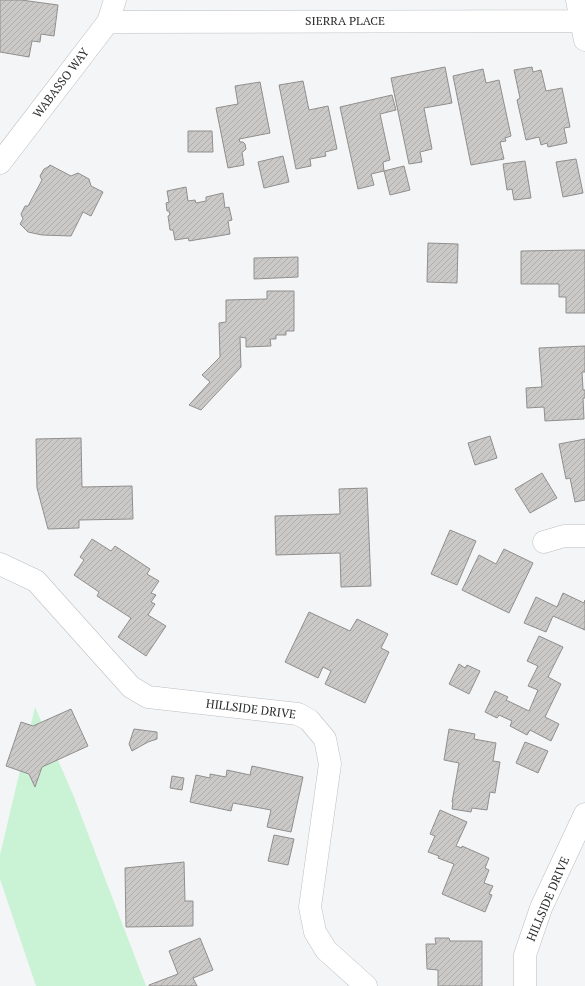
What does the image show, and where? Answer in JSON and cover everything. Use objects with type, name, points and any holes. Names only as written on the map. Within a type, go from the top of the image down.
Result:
[{"type":"street","name":"WABASSO WAY","points":[[0,163],[108,22],[115,0]]},
{"type":"street","points":[[577,0],[583,30]]},
{"type":"street","name":"SIERRA PLACE","points":[[108,22],[583,30]]},
{"type":"street","points":[[544,542],[564,536],[585,536]]},
{"type":"street","name":"HILLSIDE DRIVE","points":[[0,564],[36,581],[131,687],[148,697],[298,714],[308,720],[325,739],[330,764],[310,907],[315,932],[326,950],[366,986]]},
{"type":"street","name":"HILLSIDE DRIVE","points":[[524,986],[525,955],[541,908],[585,814]]},
{"type":"green space","points":[[35,707],[74,797],[146,986],[36,986],[0,879],[0,855]]},
{"type":"building","points":[[0,0],[21,0],[58,5],[54,36],[41,34],[40,42],[32,41],[29,57],[0,52]]},
{"type":"building","points":[[445,67],[452,103],[424,108],[432,149],[420,152],[422,162],[409,164],[391,78]]},
{"type":"building","points":[[532,67],[533,72],[541,70],[546,91],[562,88],[570,127],[564,128],[567,143],[548,147],[547,143],[541,145],[539,137],[526,140],[517,100],[520,98],[514,70]]},
{"type":"building","points":[[483,69],[486,83],[499,80],[511,136],[505,138],[506,141],[500,142],[504,159],[471,165],[453,76]]},
{"type":"building","points":[[303,81],[309,110],[328,106],[337,149],[325,152],[326,156],[310,159],[311,166],[296,169],[279,85]]},
{"type":"building","points":[[260,82],[270,133],[239,139],[240,142],[245,144],[246,149],[242,152],[244,165],[228,168],[216,108],[238,104],[235,86]]},
{"type":"building","points":[[392,95],[396,110],[380,114],[390,160],[383,162],[384,171],[371,174],[374,185],[358,189],[340,107]]},
{"type":"building","points":[[188,131],[212,131],[213,152],[188,152]]},
{"type":"building","points":[[283,156],[289,182],[264,188],[258,162]]},
{"type":"building","points":[[576,159],[583,193],[563,197],[556,162]]},
{"type":"building","points":[[525,161],[531,198],[514,200],[512,189],[507,190],[503,164]]},
{"type":"building","points":[[50,165],[71,176],[78,173],[89,179],[91,186],[103,192],[91,216],[83,212],[71,236],[42,235],[28,232],[20,224],[23,219],[21,214],[25,206],[28,206],[42,180],[40,176],[44,169]]},
{"type":"building","points":[[404,166],[410,190],[390,195],[384,171]]},
{"type":"building","points":[[186,187],[188,201],[195,200],[196,203],[206,201],[206,197],[223,193],[225,208],[229,207],[232,220],[228,221],[230,234],[189,241],[188,238],[175,240],[173,230],[170,230],[168,216],[170,215],[169,211],[167,211],[166,203],[169,202],[167,191]]},
{"type":"building","points":[[428,243],[458,244],[457,283],[427,282]]},
{"type":"building","points":[[585,250],[585,313],[566,313],[566,297],[559,297],[559,284],[521,284],[521,251]]},
{"type":"building","points":[[298,257],[298,277],[254,279],[254,258]]},
{"type":"building","points":[[267,291],[294,291],[294,331],[286,331],[286,335],[276,335],[276,339],[270,339],[271,346],[246,347],[246,338],[240,337],[241,367],[201,410],[189,405],[210,382],[202,375],[220,357],[219,323],[226,322],[226,300],[267,299]]},
{"type":"building","points":[[585,346],[585,372],[582,372],[583,390],[585,390],[585,398],[583,398],[584,419],[545,421],[544,407],[527,408],[526,388],[542,387],[539,348]]},
{"type":"building","points":[[490,436],[497,458],[475,465],[468,443]]},
{"type":"building","points":[[81,438],[82,487],[132,486],[133,519],[79,520],[79,528],[48,529],[37,488],[36,439]]},
{"type":"building","points":[[585,439],[585,500],[575,502],[570,478],[566,479],[559,444]]},
{"type":"building","points":[[542,473],[557,498],[530,513],[515,489]]},
{"type":"building","points":[[367,488],[371,586],[341,587],[340,553],[276,555],[275,516],[340,514],[339,489]]},
{"type":"building","points":[[450,530],[476,541],[457,585],[431,574]]},
{"type":"building","points":[[92,539],[111,551],[115,546],[150,569],[147,574],[159,581],[151,593],[156,595],[151,602],[155,604],[148,615],[166,626],[146,656],[118,637],[131,618],[97,596],[99,592],[74,575],[84,560],[80,557]]},
{"type":"building","points":[[504,549],[533,563],[509,613],[462,590],[479,555],[496,564]]},
{"type":"building","points":[[563,593],[584,603],[585,600],[585,630],[553,616],[546,632],[524,623],[536,597],[557,607]]},
{"type":"building","points":[[309,612],[350,631],[357,619],[388,634],[381,648],[389,652],[365,703],[325,684],[331,671],[323,667],[318,678],[285,662]]},
{"type":"building","points":[[539,636],[563,647],[548,677],[561,684],[545,717],[559,724],[551,741],[530,730],[527,735],[510,726],[512,721],[499,715],[497,718],[485,712],[495,691],[508,697],[506,700],[529,711],[538,690],[528,686],[538,666],[527,661]]},
{"type":"building","points":[[459,664],[465,668],[467,665],[480,671],[469,694],[449,684]]},
{"type":"building","points":[[71,709],[88,746],[42,767],[35,787],[29,774],[6,766],[21,722],[33,726]]},
{"type":"building","points":[[134,729],[157,732],[157,739],[132,751],[129,744]]},
{"type":"building","points":[[449,729],[475,734],[474,739],[496,743],[493,761],[500,762],[495,793],[490,792],[487,810],[472,808],[471,812],[452,809],[459,763],[444,760]]},
{"type":"building","points":[[525,742],[548,751],[538,773],[516,763]]},
{"type":"building","points":[[252,766],[303,777],[291,832],[267,827],[271,810],[233,803],[231,811],[190,802],[196,775],[210,778],[210,774],[226,777],[227,770],[250,775]]},
{"type":"building","points":[[172,776],[184,778],[182,790],[170,788]]},
{"type":"building","points":[[440,810],[467,822],[456,846],[462,848],[462,846],[489,858],[485,868],[489,870],[484,883],[493,886],[489,894],[492,895],[485,912],[442,894],[454,864],[438,858],[439,856],[428,852],[435,836],[430,834]]},
{"type":"building","points":[[274,835],[294,839],[288,865],[268,861]]},
{"type":"building","points":[[184,862],[185,901],[193,901],[193,926],[126,927],[125,868]]},
{"type":"building","points":[[200,938],[213,970],[193,978],[197,986],[149,986],[178,974],[169,951]]},
{"type":"building","points":[[435,938],[449,938],[450,941],[482,941],[482,986],[438,986],[438,970],[427,969],[426,944],[436,944]]}]
